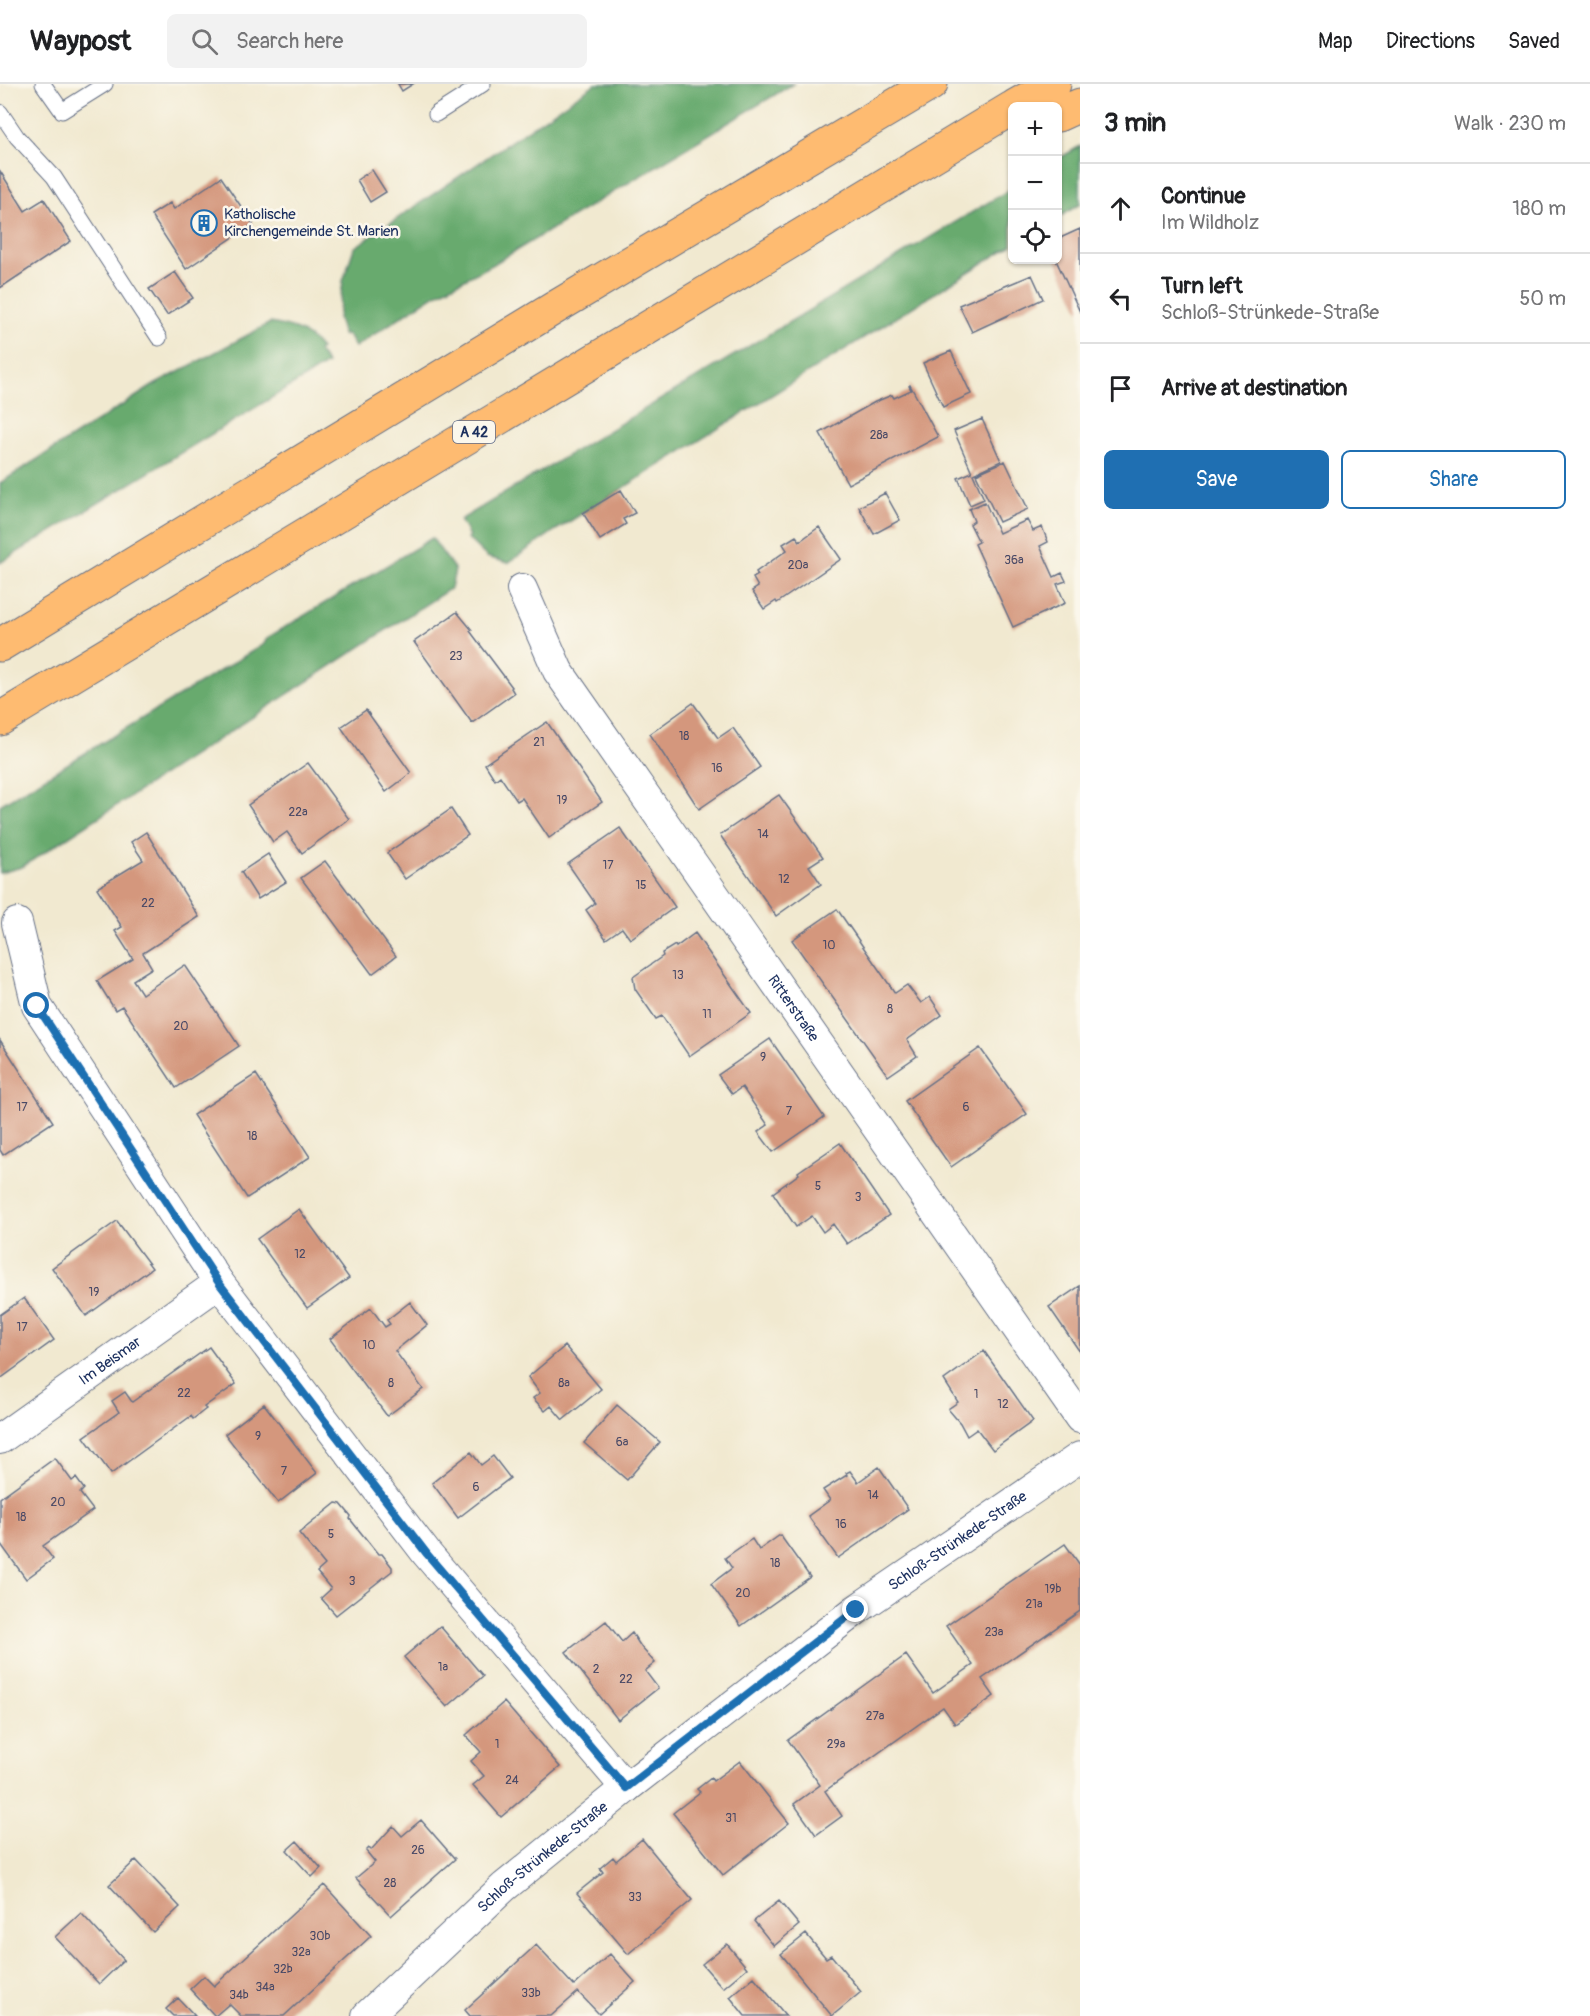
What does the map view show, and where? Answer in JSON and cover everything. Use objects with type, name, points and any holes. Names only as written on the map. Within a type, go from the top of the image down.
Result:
[{"type":"highway","points":[[0,645],[556,307],[931,84]]},
{"type":"highway","name":"A 42","points":[[1023,102],[1054,84]]},
{"type":"highway","points":[[1062,113],[1080,105]]},
{"type":"highway","name":"A 42","points":[[0,719],[1008,111]]},
{"type":"highway","points":[[949,146],[1008,131]]},
{"type":"street","name":"Ritterstraße","points":[[522,589],[558,671],[1080,1418]]},
{"type":"street","points":[[17,923],[37,1006],[219,1283],[427,1554],[626,1788]]},
{"type":"street","name":"Im Beismar","points":[[0,1439],[219,1283]]},
{"type":"street","name":"Schloß-Strünkede-Straße","points":[[367,2016],[504,1887],[626,1788],[856,1610],[1080,1457]]},
{"type":"lane","points":[[44,84],[62,111],[105,84]]},
{"type":"lane","points":[[436,114],[483,84]]},
{"type":"lane","points":[[0,112],[17,137],[54,177],[159,338]]},
{"type":"green space","points":[[595,84],[793,84],[492,265],[434,295],[355,347],[347,334],[343,336],[338,318],[343,281],[354,248]]},
{"type":"green space","points":[[1080,146],[1080,204],[1062,215],[1062,210],[1062,157]]},
{"type":"green space","points":[[1008,190],[1008,248],[556,530],[508,563],[487,557],[467,538],[469,536],[460,520]]},
{"type":"green space","points":[[270,323],[292,328],[310,337],[321,349],[318,351],[327,364],[0,563],[0,483],[154,385]]},
{"type":"green space","points":[[432,538],[455,570],[451,588],[22,867],[0,873],[0,805],[264,644],[267,638]]},
{"type":"building","points":[[398,84],[413,84],[402,91]]},
{"type":"building","points":[[372,170],[386,192],[370,202],[357,180]]},
{"type":"building","points":[[0,171],[25,211],[44,199],[71,241],[0,288]]},
{"type":"building","name":"Katholische Kirchengemeinde St. Marien","points":[[221,177],[253,224],[186,269],[151,215],[170,203],[174,209]]},
{"type":"building","points":[[1080,229],[1080,312],[1058,264],[1062,264],[1062,237]]},
{"type":"building","points":[[175,272],[193,298],[167,315],[149,289]]},
{"type":"building","points":[[1032,275],[1043,299],[972,332],[959,305]]},
{"type":"building","points":[[951,351],[971,394],[943,407],[923,363]]},
{"type":"building","points":[[910,385],[938,437],[848,484],[820,433],[875,402],[892,395],[894,398],[911,390]]},
{"type":"building","points":[[982,419],[1001,461],[973,474],[984,499],[970,505],[958,478],[972,472],[954,431]]},
{"type":"building","points":[[1005,461],[1028,509],[999,522],[976,474]]},
{"type":"building","points":[[621,490],[635,513],[623,519],[626,524],[600,540],[583,513]]},
{"type":"building","points":[[885,493],[900,520],[874,534],[859,507]]},
{"type":"building","points":[[985,502],[999,533],[1027,520],[1033,531],[1042,527],[1048,542],[1040,546],[1054,577],[1062,573],[1066,581],[1057,584],[1065,603],[1013,627],[975,544],[979,542],[970,524],[974,521],[969,509]]},
{"type":"building","points":[[819,527],[841,559],[777,603],[776,601],[764,609],[752,591],[758,587],[753,578],[758,575],[756,572],[787,550],[783,544],[796,536],[800,541]]},
{"type":"building","points":[[457,612],[472,630],[470,631],[512,687],[514,693],[472,723],[414,642]]},
{"type":"building","points":[[693,703],[718,738],[733,728],[760,767],[699,809],[650,734]]},
{"type":"building","points":[[366,710],[411,773],[386,792],[341,727]]},
{"type":"building","points":[[547,722],[602,802],[549,838],[522,798],[517,801],[500,776],[495,780],[485,764]]},
{"type":"building","points":[[308,763],[349,819],[302,853],[287,832],[273,842],[248,805]]},
{"type":"building","points":[[779,795],[823,857],[809,866],[821,884],[776,916],[720,835]]},
{"type":"building","points":[[451,809],[468,835],[405,879],[387,853]]},
{"type":"building","points":[[620,828],[675,907],[630,939],[622,928],[606,939],[586,910],[595,903],[568,864]]},
{"type":"building","points":[[146,832],[199,917],[143,953],[152,968],[133,980],[142,994],[185,965],[239,1046],[176,1088],[122,1006],[115,1010],[97,981],[133,959],[115,931],[122,927],[97,888],[143,860],[131,842]]},
{"type":"building","points":[[268,854],[286,882],[258,899],[241,872]]},
{"type":"building","points":[[325,861],[396,956],[372,974],[301,878]]},
{"type":"building","points":[[837,909],[895,993],[907,985],[921,1003],[930,997],[942,1015],[907,1040],[917,1056],[888,1076],[792,940]]},
{"type":"building","points":[[695,933],[751,1013],[689,1056],[662,1016],[656,1019],[635,989],[633,977],[663,956],[662,953],[675,945],[676,947]]},
{"type":"building","points":[[770,1039],[824,1117],[773,1152],[758,1132],[768,1125],[742,1087],[732,1094],[718,1075]]},
{"type":"building","points":[[0,1040],[53,1122],[3,1155],[0,1150]]},
{"type":"building","points":[[980,1048],[1027,1114],[951,1167],[905,1101]]},
{"type":"building","points":[[256,1074],[310,1157],[247,1198],[193,1115]]},
{"type":"building","points":[[840,1143],[889,1215],[847,1244],[833,1224],[823,1232],[812,1216],[796,1227],[773,1193],[799,1174],[798,1172]]},
{"type":"building","points":[[299,1209],[349,1278],[307,1308],[257,1239]]},
{"type":"building","points":[[117,1221],[152,1268],[86,1316],[52,1268]]},
{"type":"building","points":[[1080,1286],[1080,1352],[1049,1307]]},
{"type":"building","points":[[24,1298],[54,1340],[0,1379],[0,1315]]},
{"type":"building","points":[[410,1302],[427,1325],[395,1351],[423,1389],[387,1416],[330,1339],[371,1308],[385,1327],[390,1324],[387,1320]]},
{"type":"building","points":[[565,1346],[601,1389],[563,1420],[551,1406],[545,1411],[533,1398],[540,1393],[528,1377]]},
{"type":"building","points":[[209,1347],[236,1384],[204,1407],[206,1409],[193,1419],[191,1416],[111,1474],[84,1437],[119,1412],[112,1401],[125,1392],[132,1402]]},
{"type":"building","points":[[984,1351],[1033,1421],[993,1450],[977,1429],[967,1436],[948,1409],[958,1402],[944,1380]]},
{"type":"building","points":[[264,1404],[317,1473],[278,1503],[225,1434]]},
{"type":"building","points":[[617,1405],[660,1442],[627,1480],[584,1443]]},
{"type":"building","points":[[471,1452],[481,1465],[493,1456],[510,1478],[458,1518],[432,1483]]},
{"type":"building","points":[[55,1458],[72,1481],[76,1478],[84,1489],[80,1493],[93,1510],[43,1546],[53,1559],[26,1579],[0,1543],[0,1498]]},
{"type":"building","points":[[879,1467],[908,1509],[838,1558],[808,1516],[830,1500],[823,1490],[847,1475],[846,1473],[850,1471],[858,1482]]},
{"type":"building","points":[[336,1503],[341,1504],[351,1516],[350,1519],[378,1554],[382,1554],[392,1567],[392,1571],[336,1615],[321,1598],[331,1589],[317,1572],[325,1565],[299,1533]]},
{"type":"building","points":[[780,1535],[810,1577],[741,1626],[711,1584],[732,1568],[725,1558],[729,1555],[752,1539],[759,1550]]},
{"type":"building","points":[[1065,1544],[1080,1565],[1080,1611],[982,1679],[994,1696],[955,1724],[943,1707],[825,1791],[842,1816],[816,1835],[794,1804],[820,1785],[788,1740],[906,1655],[933,1693],[973,1665],[946,1626]]},
{"type":"building","points":[[606,1621],[622,1642],[632,1633],[655,1663],[645,1671],[658,1688],[618,1720],[566,1652]]},
{"type":"building","points":[[440,1626],[483,1676],[447,1707],[404,1657]]},
{"type":"building","points":[[504,1702],[560,1767],[501,1817],[473,1785],[484,1776],[471,1761],[481,1752],[466,1735]]},
{"type":"building","points":[[740,1761],[789,1823],[723,1875],[673,1813],[700,1792],[697,1789],[711,1778],[713,1781]]},
{"type":"building","points":[[421,1820],[455,1859],[391,1916],[356,1878],[375,1862],[366,1851],[369,1848],[371,1850],[393,1826],[402,1836]]},
{"type":"building","points":[[642,1839],[692,1900],[628,1954],[577,1893],[603,1872],[600,1868],[613,1857],[616,1861]]},
{"type":"building","points":[[297,1841],[321,1868],[312,1877],[287,1850]]},
{"type":"building","points":[[136,1860],[180,1907],[153,1932],[109,1885]]},
{"type":"building","points":[[324,1885],[371,1936],[284,2016],[241,2016],[229,2004],[215,2016],[190,1989],[204,1976],[214,1986]]},
{"type":"building","points":[[779,1901],[799,1925],[774,1946],[754,1921]]},
{"type":"building","points":[[81,1913],[124,1960],[99,1984],[55,1937]]},
{"type":"building","points":[[806,1934],[826,1958],[831,1955],[861,1992],[832,2016],[781,1954]]},
{"type":"building","points":[[727,1944],[747,1968],[723,1988],[702,1964]]},
{"type":"building","points":[[536,1945],[574,1986],[610,1954],[635,1982],[599,2014],[578,1992],[551,2016],[470,2016],[465,2010]]},
{"type":"building","points":[[754,1977],[786,2016],[745,2016],[730,1997]]},
{"type":"building","points":[[178,1998],[195,2016],[173,2016],[166,2009]]},
{"type":"place","name":"Katholische Kirchengemeinde St. Marien","points":[[204,223]]},
{"type":"route","points":[[37,1006],[219,1283],[427,1554],[626,1788],[856,1610]]}]
